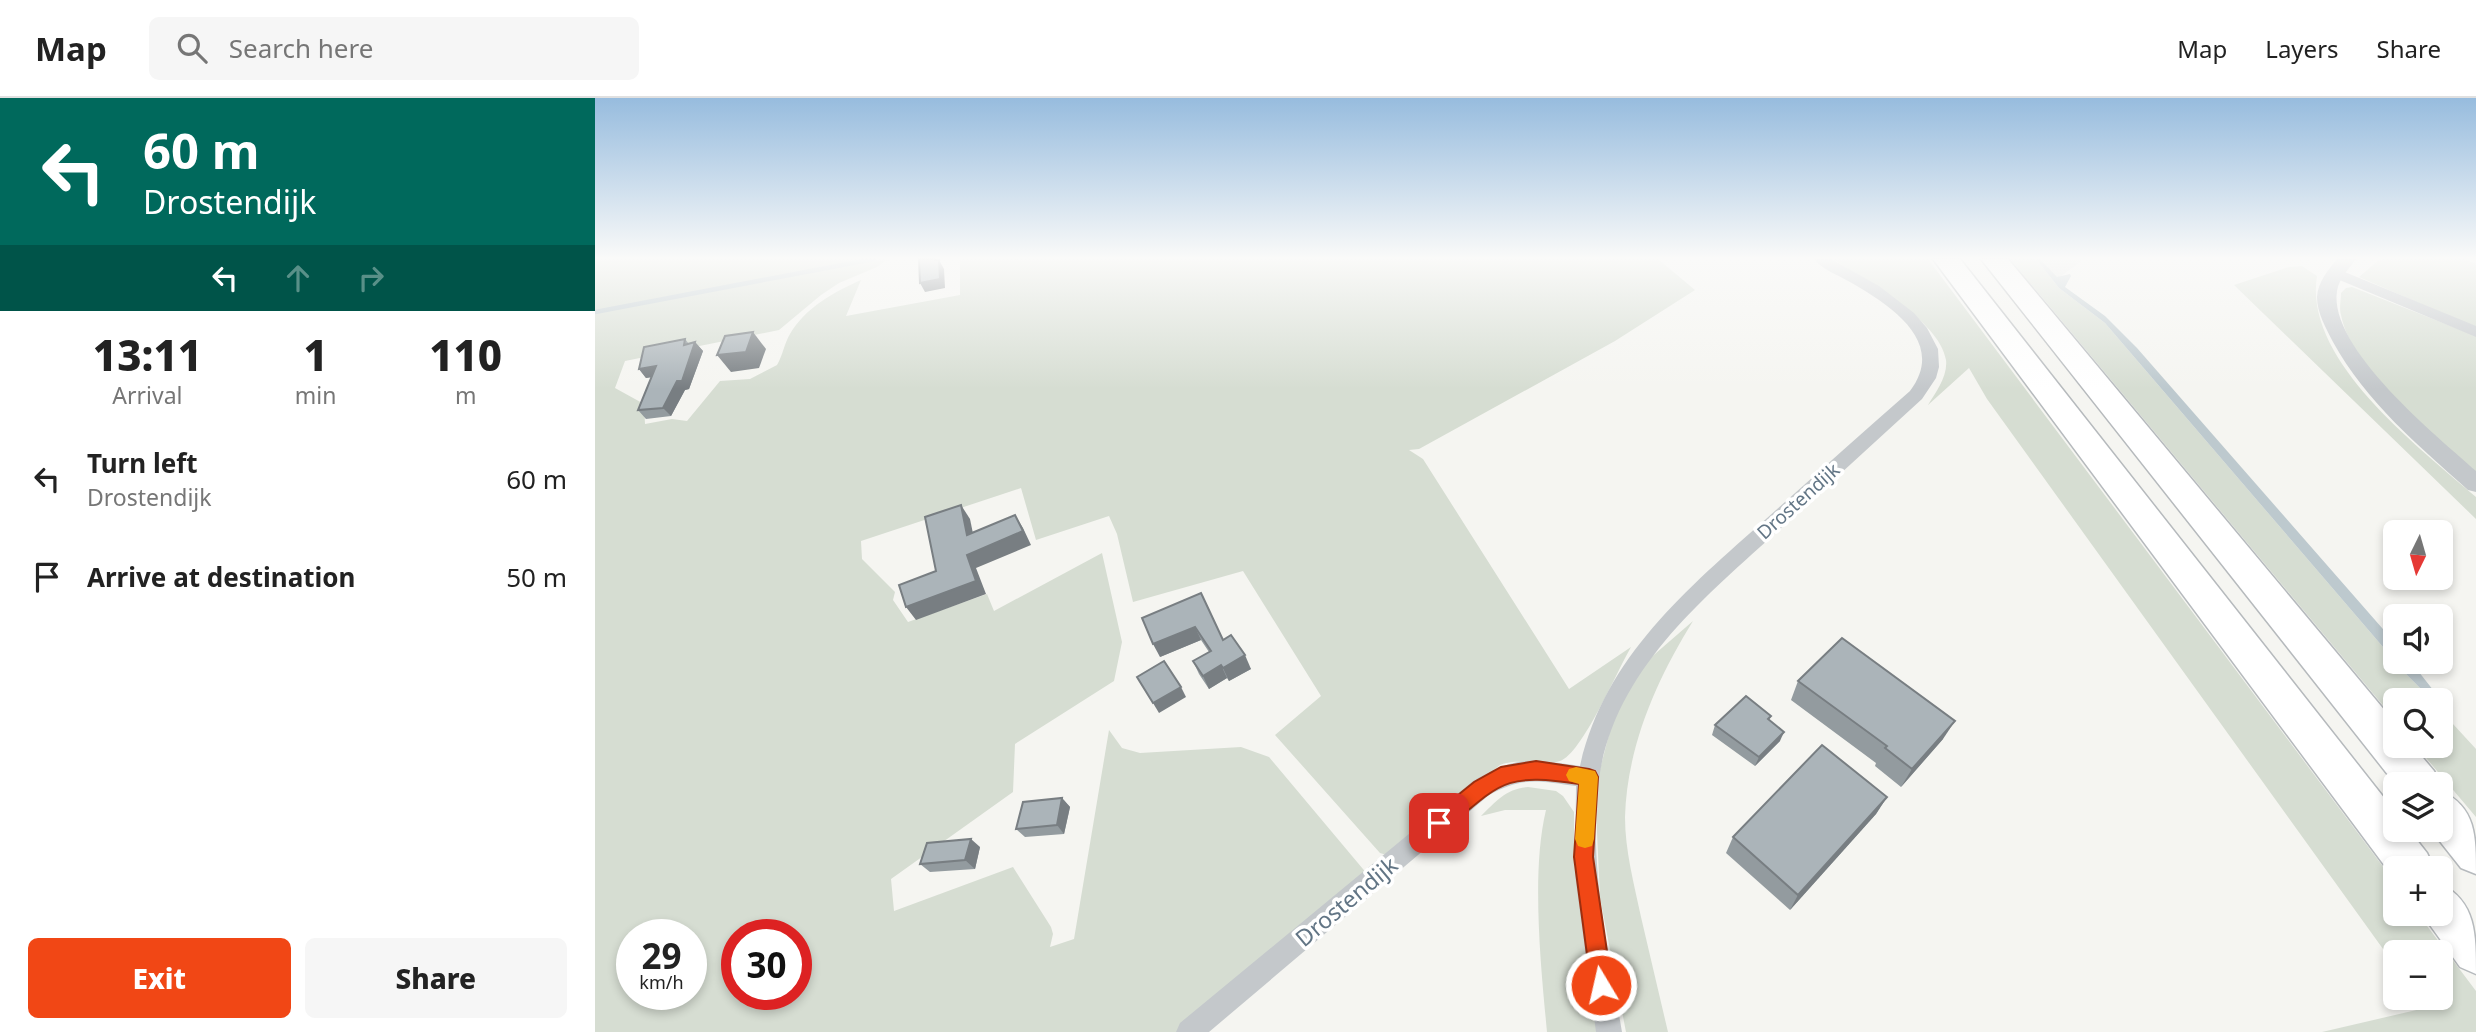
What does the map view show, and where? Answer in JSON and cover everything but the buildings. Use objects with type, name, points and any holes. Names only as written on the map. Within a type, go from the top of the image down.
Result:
[{"type":"highway","points":[[1979,303],[2403,856]]},
{"type":"highway","points":[[2029,303],[2410,772]]},
{"type":"highway","points":[[2453,825],[2476,853]]},
{"type":"highway","points":[[2453,921],[2476,951]]},
{"type":"street","name":"Drostendijk","points":[[1609,1032],[1584,857],[1589,777],[1601,727],[1622,683],[1646,645],[1694,595],[1916,395],[1927,379],[1931,367],[1930,349],[1926,335],[1917,323],[1893,303]]},
{"type":"street","points":[[2327,303],[2331,319],[2351,359],[2382,399],[2476,484]]},
{"type":"street","points":[[2416,303],[2476,332]]},
{"type":"street","name":"Drostendijk","points":[[1189,1032],[1481,788],[1507,773],[1536,770],[1589,777]]},
{"type":"shaded area","points":[[595,303],[812,303],[779,330],[625,361],[615,388],[644,404],[645,424],[672,419],[687,421],[720,381],[750,379],[777,365],[796,325],[821,303],[852,303],[846,316],[919,303],[1675,303],[1615,341],[1419,449],[1409,450],[1423,459],[1569,689],[1631,647],[1599,710],[1569,755],[1553,763],[1515,762],[1500,765],[1390,856],[1380,853],[1275,735],[1321,696],[1243,571],[1133,602],[1117,534],[1109,516],[1036,540],[1021,488],[861,541],[862,559],[895,592],[893,600],[908,622],[987,594],[994,611],[1102,553],[1122,642],[1114,681],[1015,744],[1013,792],[891,879],[894,911],[1013,867],[1051,927],[1053,934],[1050,947],[1074,939],[1109,730],[1122,748],[1140,753],[1241,747],[1269,757],[1368,875],[1180,1032],[595,1032]]},
{"type":"shaded area","points":[[1900,303],[1961,303],[2383,867],[2383,926],[2427,926],[2438,940],[2383,940],[2383,949],[1987,399],[1969,368],[1928,405],[1941,384],[1946,366],[1941,345],[1930,330]]},
{"type":"shaded area","points":[[2046,303],[2078,303],[2105,323],[2383,647],[2383,674],[2407,675],[2420,688],[2383,688],[2383,705]]},
{"type":"shaded area","points":[[2078,303],[2086,303],[2105,316],[2137,348],[2383,629],[2383,647],[2105,323]]},
{"type":"shaded area","points":[[2252,303],[2317,303],[2328,339],[2346,370],[2397,427],[2476,497],[2476,519]]},
{"type":"shaded area","points":[[2340,303],[2391,303],[2476,336],[2476,475],[2418,423],[2377,381],[2348,337],[2340,312]]},
{"type":"shaded area","points":[[2418,303],[2476,303],[2476,328]]},
{"type":"shaded area","points":[[1693,621],[1667,666],[1646,714],[1631,765],[1625,817],[1633,880],[1668,1032],[1626,1032],[1600,898],[1595,789],[1616,707],[1648,660]]},
{"type":"shaded area","points":[[2420,674],[2432,688],[2420,688],[2407,675]]},
{"type":"shaded area","points":[[2453,724],[2476,749],[2476,817],[2453,790],[2453,772],[2438,772],[2426,758],[2453,758]]},
{"type":"shaded area","points":[[1528,787],[1556,791],[1574,812],[1574,863],[1603,1032],[1547,1032],[1538,891],[1541,835],[1546,810],[1505,810],[1481,816],[1508,793]]},
{"type":"shaded area","points":[[2453,960],[2476,991],[2476,1032],[2322,1032],[2416,1010],[2453,1010]]},
{"type":"waterway","points":[[595,312],[645,303]]},
{"type":"slow traffic","points":[[1576,775],[1589,777],[1585,839]]},
{"type":"route","points":[[1439,823],[1481,788],[1507,773],[1536,770],[1589,777],[1584,857],[1601,985]]}]
